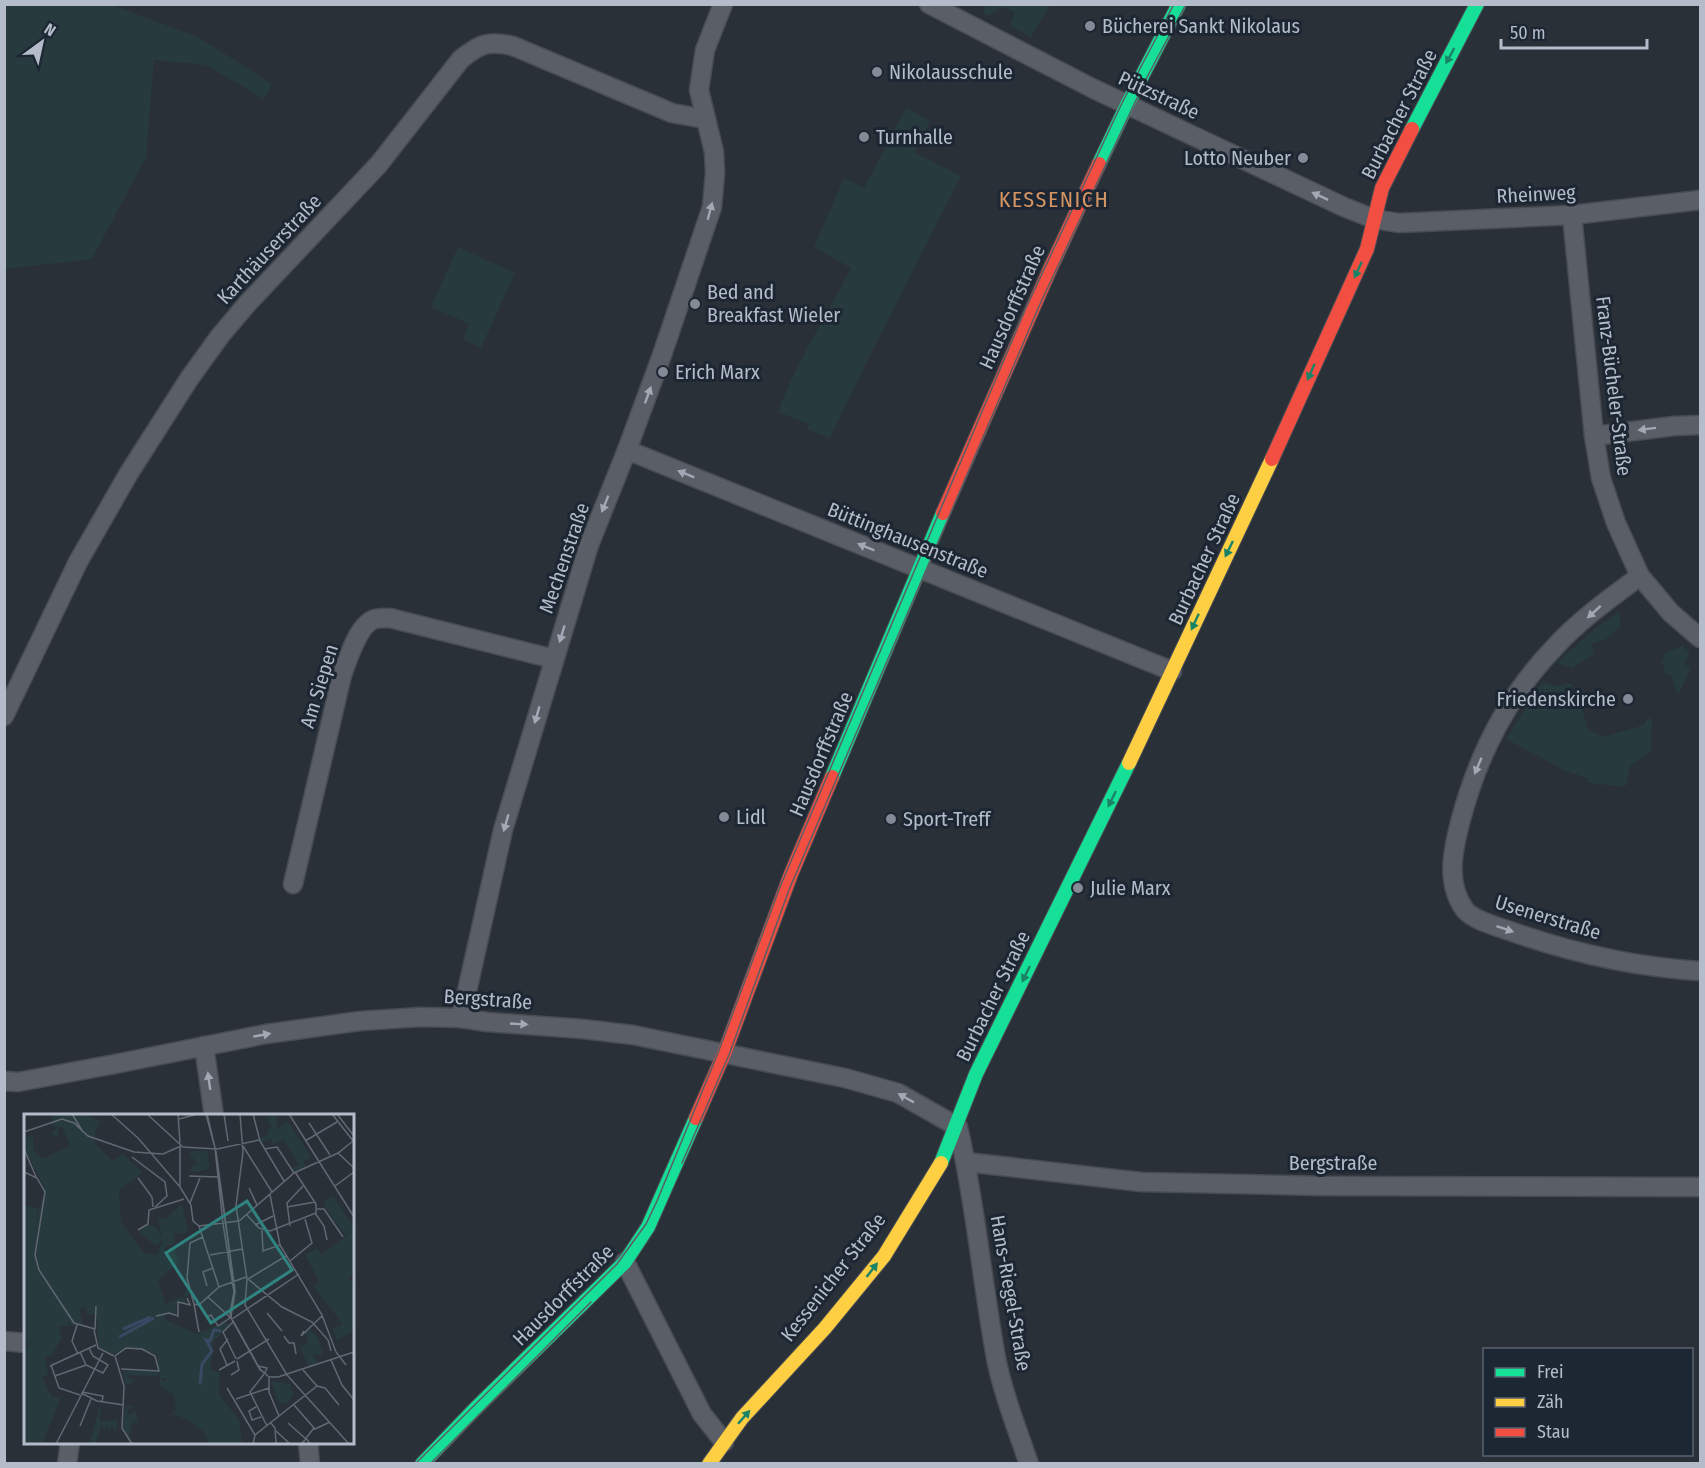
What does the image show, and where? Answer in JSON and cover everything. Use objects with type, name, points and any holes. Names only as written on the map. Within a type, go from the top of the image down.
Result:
[{"type":"main road","name":"Hausdorffstraße","points":[[423,1464],[475,1408],[625,1263],[660,1204],[723,1054],[791,874],[1011,356],[1127,105],[1179,4]]},
{"type":"main road","name":"Burbacher Straße","points":[[957,1127],[976,1074],[1113,797],[1257,491],[1367,249],[1382,188],[1477,4]]},
{"type":"main road","name":"Kessenicher Straße","points":[[709,1464],[742,1418],[825,1328],[884,1256],[934,1175],[957,1127]]},
{"type":"street","name":"Mechenstraße","points":[[460,1018],[503,830],[589,545],[662,356],[712,207],[714,152],[699,90],[701,66],[723,4]]},
{"type":"street","name":"Pützstraße","points":[[929,4],[1127,105],[1374,219]]},
{"type":"street","name":"Karthäuserstraße","points":[[4,716],[78,562],[129,473],[189,379],[247,304],[380,164],[461,59],[486,43],[498,42],[513,46],[672,113],[705,119]]},
{"type":"street","name":"Rheinweg","points":[[1374,219],[1399,224],[1572,215],[1701,200]]},
{"type":"street","name":"Franz-Bücheler-Straße","points":[[1572,215],[1594,436],[1601,478],[1616,523],[1640,576],[1671,613],[1701,639]]},
{"type":"street","points":[[1594,436],[1701,425]]},
{"type":"street","name":"Büttinghausenstraße","points":[[627,450],[1172,671]]},
{"type":"street","name":"Usenerstraße","points":[[1640,576],[1600,606],[1554,647],[1518,693],[1494,730],[1469,788],[1454,846],[1452,876],[1456,894],[1467,913],[1489,924],[1568,951],[1628,963],[1701,971]]},
{"type":"street","name":"Am Siepen","points":[[293,884],[342,675],[366,624],[375,619],[390,618],[554,659]]},
{"type":"street","name":"Bergstraße","points":[[4,1081],[18,1082],[266,1034],[360,1021],[421,1017],[460,1018],[633,1035],[845,1078],[897,1093],[957,1127]]},
{"type":"street","points":[[204,1046],[214,1114]]},
{"type":"street","name":"Hans-Riegel-Straße","points":[[957,1127],[966,1162],[998,1364],[1029,1464]]},
{"type":"street","name":"Bergstraße","points":[[966,1162],[1141,1182],[1324,1186],[1701,1187]]},
{"type":"street","points":[[625,1263],[702,1414],[724,1442]]},
{"type":"street","points":[[4,1341],[24,1343]]},
{"type":"street","points":[[67,1464],[70,1444]]},
{"type":"street","points":[[308,1444],[310,1464]]},
{"type":"green space","points":[[4,5],[112,5],[198,37],[272,84],[264,99],[206,65],[154,60],[146,157],[92,259],[5,269]]},
{"type":"green space","points":[[981,5],[1050,5],[1031,37],[1010,26],[1015,13],[1002,7],[988,16],[983,13],[985,7]]},
{"type":"green space","points":[[906,108],[930,121],[914,152],[961,176],[830,438],[807,429],[809,424],[778,412],[803,357],[851,268],[814,247],[844,178],[864,188]]},
{"type":"green space","points":[[458,247],[515,273],[481,348],[463,339],[469,324],[431,307]]},
{"type":"green space","points":[[1619,612],[1621,626],[1606,639],[1591,644],[1594,654],[1572,668],[1557,663],[1592,631]]},
{"type":"green space","points":[[1682,646],[1690,652],[1684,664],[1691,668],[1678,695],[1671,674],[1666,674],[1661,660],[1665,653]]},
{"type":"green space","points":[[1542,682],[1558,686],[1571,683],[1573,696],[1578,695],[1588,729],[1603,737],[1644,725],[1647,718],[1652,719],[1651,752],[1631,765],[1625,787],[1589,783],[1589,779],[1566,771],[1506,739]]},
{"type":"tram line","points":[[415,1464],[617,1264],[646,1224],[718,1053],[780,887],[1026,308],[1122,103],[1174,4]]},
{"type":"tram line","points":[[682,1163],[729,1055],[789,890],[1040,304],[1146,79],[1186,4]]},
{"type":"tram line","points":[[430,1464],[591,1302]]},
{"type":"traffic: fast","points":[[1099,164],[1179,4]]},
{"type":"traffic: fast","points":[[1412,129],[1477,4]]},
{"type":"traffic: fast","points":[[832,777],[943,513]]},
{"type":"traffic: fast","points":[[941,1163],[976,1074],[1129,763]]},
{"type":"traffic: fast","points":[[422,1464],[625,1262],[648,1227],[696,1118]]},
{"type":"traffic: slow","points":[[1129,763],[1272,459]]},
{"type":"traffic: slow","points":[[709,1464],[742,1418],[825,1328],[884,1256],[941,1163]]},
{"type":"traffic: jam","points":[[1272,459],[1367,249],[1382,188],[1412,129]]},
{"type":"traffic: jam","points":[[943,513],[1099,164]]},
{"type":"traffic: jam","points":[[696,1118],[724,1054],[791,874],[832,777]]},
{"type":"place","name":"Bücherei Sankt Nikolaus","points":[[1090,26]]},
{"type":"place","name":"Nikolausschule","points":[[877,72]]},
{"type":"place","name":"Turnhalle","points":[[864,137]]},
{"type":"place","name":"Lotto Neuber","points":[[1303,158]]},
{"type":"place","name":"Bed and Breakfast Wieler","points":[[695,304]]},
{"type":"place","name":"Erich Marx","points":[[663,372]]},
{"type":"place","name":"Friedenskirche","points":[[1628,699]]},
{"type":"place","name":"Lidl","points":[[724,817]]},
{"type":"place","name":"Sport-Treff","points":[[891,819]]},
{"type":"place","name":"Julie Marx","points":[[1078,888]]},
{"type":"district","name":"KESSENICH","points":[[1054,199]]}]
